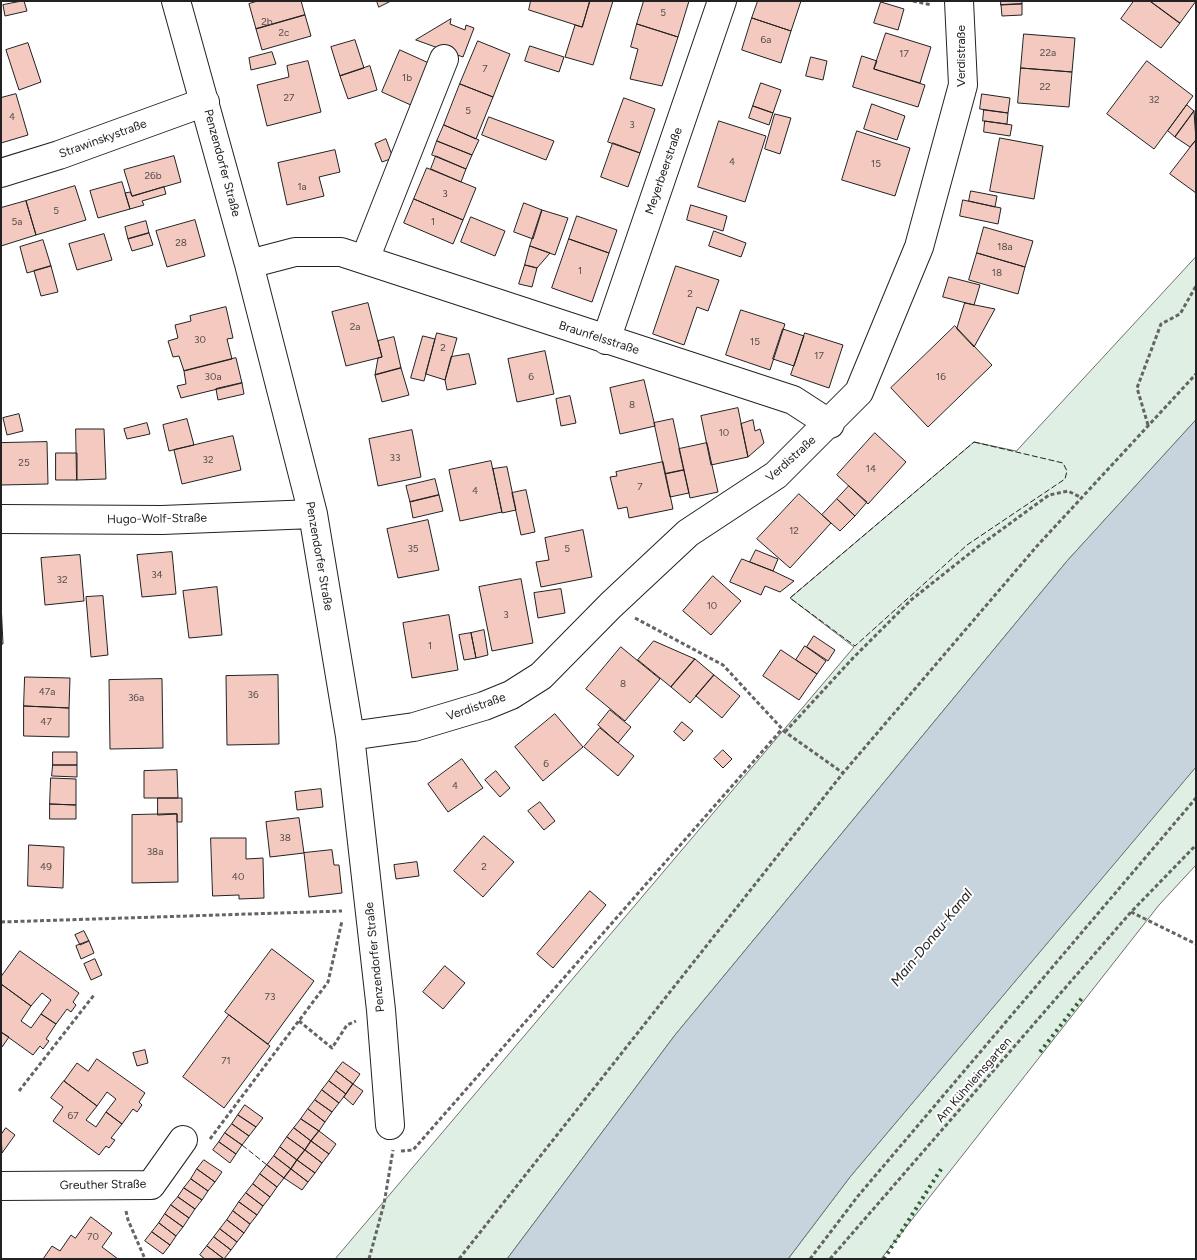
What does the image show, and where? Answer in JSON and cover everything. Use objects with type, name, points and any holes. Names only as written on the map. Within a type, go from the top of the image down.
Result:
[{"type":"street","name":"Penzendorfer Straße","points":[[176,1],[249,264],[313,514],[350,736],[381,1010],[390,1125]]},
{"type":"street","name":"Meyerbeerstraße","points":[[606,340],[722,1]]},
{"type":"street","name":"Verdistraße","points":[[350,736],[414,727],[511,695],[541,676],[611,605],[688,533],[776,475],[830,424],[859,392],[919,247],[963,85],[959,1]]},
{"type":"street","points":[[365,260],[444,59]]},
{"type":"street","name":"Strawinskystraße","points":[[1,173],[59,155],[205,102]]},
{"type":"street","name":"Braunfelsstraße","points":[[249,264],[294,252],[341,252],[794,400],[830,424]]},
{"type":"street","name":"Hugo-Wolf-Straße","points":[[1,519],[162,520],[313,514]]},
{"type":"street","name":"Greuther Straße","points":[[1,1186],[151,1185],[183,1140]]},
{"type":"path","points":[[1148,426],[1137,388],[1161,324],[1180,314],[1196,286]]},
{"type":"path","points":[[459,1259],[843,773],[1037,546],[1196,374]]},
{"type":"path","points":[[393,1152],[413,1150],[784,730],[911,600],[979,546],[1049,495],[1068,491],[1082,498]]},
{"type":"path","points":[[611,605],[724,665],[784,730],[843,773]]},
{"type":"path","points":[[810,1259],[858,1196],[1196,798]]},
{"type":"path","name":"Am Kühnleinsgarten","points":[[830,1259],[1131,912],[1196,845]]},
{"type":"path","points":[[1,922],[345,911],[328,982],[209,1139],[183,1140]]},
{"type":"path","points":[[1131,912],[1196,944]]},
{"type":"path","points":[[19,1091],[94,995]]},
{"type":"path","points":[[299,1021],[332,1048]]},
{"type":"path","points":[[369,1259],[384,1204],[393,1152],[390,1125]]},
{"type":"path","points":[[122,1185],[128,1220],[145,1259]]},
{"type":"green space","points":[[1196,257],[1196,420],[1067,561],[675,1035],[507,1259],[335,1259],[854,647],[790,598],[974,442],[1016,451]]},
{"type":"green space","points":[[1196,767],[1196,865],[1159,905],[881,1259],[788,1259],[850,1177]]},
{"type":"water","name":"Main-Donau-Kanal","points":[[1196,420],[1196,767],[850,1177],[788,1259],[507,1259],[675,1035],[1067,561]]},
{"type":"building","points":[[24,1],[27,11],[5,16],[3,5]]},
{"type":"building","points":[[258,1],[301,1],[305,15],[256,29],[249,4]]},
{"type":"building","points":[[377,1],[391,1],[379,7]]},
{"type":"building","points":[[531,1],[590,1],[582,27],[529,10]]},
{"type":"building","points":[[590,1],[613,1],[593,65],[565,57],[575,25],[582,27]]},
{"type":"building","points":[[644,1],[689,1],[678,37],[637,24]]},
{"type":"building","points":[[758,1],[801,1],[791,31],[752,18]]},
{"type":"building","points":[[1001,1],[1022,1],[1022,4],[1001,5]]},
{"type":"building","points":[[1134,1],[1150,1],[1180,23],[1161,48],[1121,19]]},
{"type":"building","points":[[1150,1],[1196,1],[1180,23]]},
{"type":"building","points":[[881,2],[904,9],[898,30],[874,23]]},
{"type":"building","points":[[1022,4],[1022,15],[1002,16],[1001,5]]},
{"type":"building","points":[[305,15],[311,36],[262,50],[256,29]]},
{"type":"building","points":[[752,18],[791,31],[781,63],[742,50]]},
{"type":"building","points":[[451,19],[450,24],[465,30],[466,25],[474,28],[463,57],[416,40]]},
{"type":"building","points":[[637,24],[678,37],[662,86],[630,79],[638,49],[631,47]]},
{"type":"building","points":[[886,33],[931,47],[920,83],[874,69]]},
{"type":"building","points":[[1024,34],[1075,38],[1072,72],[1021,68]]},
{"type":"building","points":[[355,40],[364,68],[340,76],[331,47]]},
{"type":"building","points":[[478,41],[510,54],[493,97],[460,84]]},
{"type":"building","points":[[28,43],[41,82],[19,90],[6,50]]},
{"type":"building","points":[[530,46],[564,57],[559,72],[525,61]]},
{"type":"building","points":[[400,50],[431,64],[413,106],[382,92]]},
{"type":"building","points":[[272,52],[276,64],[251,70],[249,58]]},
{"type":"building","points":[[862,56],[877,61],[874,69],[925,85],[918,107],[853,87]]},
{"type":"building","points":[[811,57],[827,61],[823,80],[806,76]]},
{"type":"building","points":[[308,61],[321,112],[267,126],[257,85],[289,77],[287,66]]},
{"type":"building","points":[[1147,61],[1193,96],[1154,149],[1107,114]]},
{"type":"building","points":[[370,66],[377,90],[348,99],[340,76]]},
{"type":"building","points":[[1021,68],[1072,72],[1069,107],[1018,103]]},
{"type":"building","points":[[761,83],[781,90],[773,113],[753,106]]},
{"type":"building","points":[[460,84],[493,97],[476,139],[444,125]]},
{"type":"building","points":[[16,94],[28,135],[1,143],[1,98]]},
{"type":"building","points":[[982,94],[1010,98],[1008,113],[980,109]]},
{"type":"building","points":[[624,98],[655,109],[640,153],[608,142]]},
{"type":"building","points":[[872,104],[905,116],[897,140],[864,129]]},
{"type":"building","points":[[1187,105],[1194,111],[1175,137],[1168,131]]},
{"type":"building","points":[[753,106],[773,113],[769,125],[749,118]]},
{"type":"building","points":[[984,110],[1008,113],[1007,124],[983,121]]},
{"type":"building","points":[[1194,111],[1196,140],[1190,147],[1175,137]]},
{"type":"building","points":[[775,114],[791,118],[780,154],[765,149]]},
{"type":"building","points":[[489,117],[554,141],[546,160],[482,135]]},
{"type":"building","points":[[719,121],[766,136],[745,202],[698,187]]},
{"type":"building","points":[[985,121],[1012,125],[1010,136],[984,132]]},
{"type":"building","points":[[444,125],[479,140],[472,155],[437,141]]},
{"type":"building","points":[[857,131],[910,148],[895,196],[842,180]]},
{"type":"building","points":[[1000,138],[1043,146],[1034,199],[990,191]]},
{"type":"building","points":[[386,139],[393,158],[382,162],[375,144]]},
{"type":"building","points":[[1196,140],[1196,193],[1170,174]]},
{"type":"building","points":[[437,141],[472,155],[466,169],[432,155]]},
{"type":"building","points":[[613,143],[640,153],[628,187],[601,177]]},
{"type":"building","points":[[335,150],[340,172],[319,177],[324,196],[287,205],[278,163]]},
{"type":"building","points":[[174,156],[181,182],[132,196],[124,170]]},
{"type":"building","points":[[436,156],[466,169],[461,182],[431,169]]},
{"type":"building","points":[[427,168],[476,188],[463,220],[414,199]]},
{"type":"building","points":[[122,182],[130,209],[98,218],[90,191]]},
{"type":"building","points":[[75,186],[86,220],[36,235],[26,201]]},
{"type":"building","points":[[164,187],[166,194],[142,201],[144,205],[130,209],[125,193],[130,192],[132,196]]},
{"type":"building","points":[[971,191],[997,196],[995,207],[969,201]]},
{"type":"building","points":[[414,199],[463,220],[453,244],[404,223]]},
{"type":"building","points":[[963,200],[1001,208],[998,224],[960,216]]},
{"type":"building","points":[[26,201],[36,235],[1,246],[1,208]]},
{"type":"building","points":[[524,203],[542,210],[533,239],[514,232]]},
{"type":"building","points":[[691,205],[727,216],[723,231],[687,220]]},
{"type":"building","points":[[542,210],[568,218],[555,255],[530,246]]},
{"type":"building","points":[[577,216],[617,230],[609,253],[569,239]]},
{"type":"building","points":[[471,217],[505,231],[495,256],[461,242]]},
{"type":"building","points":[[195,220],[205,256],[167,267],[156,231]]},
{"type":"building","points":[[146,221],[149,233],[128,239],[125,227]]},
{"type":"building","points":[[984,227],[1033,241],[1025,267],[977,253]]},
{"type":"building","points":[[714,231],[746,243],[741,257],[709,246]]},
{"type":"building","points":[[149,233],[153,245],[132,251],[128,239]]},
{"type":"building","points":[[104,234],[112,260],[77,270],[69,244]]},
{"type":"building","points":[[569,239],[609,253],[592,302],[552,288]]},
{"type":"building","points":[[43,240],[51,266],[27,273],[20,247]]},
{"type":"building","points":[[530,246],[550,253],[537,268],[525,265]]},
{"type":"building","points":[[977,253],[1025,267],[1018,294],[969,280]]},
{"type":"building","points":[[525,265],[537,268],[532,287],[519,284]]},
{"type":"building","points":[[51,266],[58,292],[41,296],[34,271]]},
{"type":"building","points":[[676,266],[719,280],[708,311],[697,307],[684,345],[653,334]]},
{"type":"building","points":[[949,277],[980,285],[974,305],[943,297]]},
{"type":"building","points":[[368,303],[382,357],[346,366],[332,312]]},
{"type":"building","points":[[965,303],[995,309],[974,347],[957,329]]},
{"type":"building","points":[[226,307],[233,338],[227,339],[232,359],[184,371],[179,356],[173,357],[168,341],[178,338],[175,325],[191,321],[190,316]]},
{"type":"building","points":[[741,310],[785,324],[770,370],[726,355]]},
{"type":"building","points":[[955,326],[992,365],[928,427],[891,388]]},
{"type":"building","points":[[783,329],[804,336],[794,366],[773,359]]},
{"type":"building","points":[[437,333],[457,338],[445,380],[426,374]]},
{"type":"building","points":[[805,333],[843,345],[829,388],[791,375]]},
{"type":"building","points":[[423,336],[435,339],[424,381],[411,378]]},
{"type":"building","points":[[394,337],[401,368],[375,375],[378,358],[382,357],[378,341]]},
{"type":"building","points":[[545,351],[554,394],[517,402],[508,359]]},
{"type":"building","points":[[469,354],[476,384],[447,390],[445,380],[451,357]]},
{"type":"building","points":[[236,358],[242,383],[181,398],[177,386],[186,384],[184,371]]},
{"type":"building","points":[[401,368],[409,395],[382,402],[375,375]]},
{"type":"building","points":[[644,380],[655,426],[620,434],[610,388]]},
{"type":"building","points":[[242,383],[244,394],[218,400],[216,389]]},
{"type":"building","points":[[570,396],[576,423],[561,426],[556,399]]},
{"type":"building","points":[[738,408],[748,457],[711,465],[701,416]]},
{"type":"building","points":[[19,414],[23,431],[7,435],[3,418]]},
{"type":"building","points":[[187,419],[194,445],[169,451],[163,425]]},
{"type":"building","points":[[673,419],[684,470],[665,474],[654,423]]},
{"type":"building","points":[[753,420],[755,431],[760,429],[764,443],[748,457],[741,424]]},
{"type":"building","points":[[147,423],[150,434],[127,439],[124,429]]},
{"type":"building","points":[[76,429],[104,429],[106,479],[77,480]]},
{"type":"building","points":[[412,430],[421,477],[378,486],[369,439]]},
{"type":"building","points":[[875,433],[906,462],[868,504],[837,475]]},
{"type":"building","points":[[233,436],[241,470],[182,484],[174,450]]},
{"type":"building","points":[[47,442],[48,484],[1,485],[1,443]]},
{"type":"building","points":[[707,443],[718,492],[690,498],[679,449]]},
{"type":"building","points":[[56,453],[77,453],[77,480],[56,480]]},
{"type":"building","points":[[491,461],[502,512],[460,521],[449,470]]},
{"type":"building","points":[[663,462],[673,509],[629,518],[627,507],[618,509],[610,477],[617,476],[616,472]]},
{"type":"building","points":[[507,467],[516,510],[502,513],[493,469]]},
{"type":"building","points":[[684,470],[689,493],[670,497],[665,474]]},
{"type":"building","points":[[435,479],[439,495],[410,502],[406,486]]},
{"type":"building","points":[[849,486],[867,502],[855,516],[837,499]]},
{"type":"building","points":[[526,490],[535,532],[521,535],[512,493]]},
{"type":"building","points":[[799,494],[831,523],[790,568],[757,539]]},
{"type":"building","points":[[439,495],[443,511],[413,518],[410,502]]},
{"type":"building","points":[[837,499],[855,516],[840,531],[822,515]]},
{"type":"building","points":[[428,520],[439,570],[398,578],[387,529]]},
{"type":"building","points":[[583,530],[592,577],[541,587],[536,562],[549,560],[545,538]]},
{"type":"building","points":[[756,550],[778,559],[773,571],[750,562]]},
{"type":"building","points":[[172,552],[176,594],[142,597],[137,555]]},
{"type":"building","points":[[80,555],[84,601],[45,605],[41,558]]},
{"type":"building","points":[[742,559],[794,581],[780,592],[765,586],[761,595],[730,582]]},
{"type":"building","points":[[713,576],[741,601],[711,635],[683,611]]},
{"type":"building","points":[[521,579],[533,643],[492,651],[479,587]]},
{"type":"building","points":[[217,587],[222,635],[189,638],[183,591]]},
{"type":"building","points":[[561,589],[565,613],[538,618],[534,593]]},
{"type":"building","points":[[103,596],[108,655],[91,657],[86,597]]},
{"type":"building","points":[[1,603],[3,644],[1,644]]},
{"type":"building","points":[[449,615],[458,670],[412,678],[403,623]]},
{"type":"building","points":[[484,630],[488,655],[476,658],[471,633]]},
{"type":"building","points":[[471,633],[476,658],[464,660],[459,635]]},
{"type":"building","points":[[814,636],[835,650],[828,661],[807,647]]},
{"type":"building","points":[[654,641],[695,659],[671,687],[638,660]]},
{"type":"building","points":[[805,646],[826,661],[817,674],[796,660]]},
{"type":"building","points":[[621,647],[660,679],[625,721],[586,689]]},
{"type":"building","points":[[781,650],[817,674],[799,700],[763,676]]},
{"type":"building","points":[[695,659],[714,675],[690,703],[671,687]]},
{"type":"building","points":[[278,675],[279,744],[227,745],[226,676]]},
{"type":"building","points":[[714,675],[740,696],[722,718],[696,696]]},
{"type":"building","points":[[25,677],[70,678],[69,708],[24,706]]},
{"type":"building","points":[[162,679],[163,748],[110,749],[109,680]]},
{"type":"building","points":[[24,706],[69,708],[69,737],[24,736]]},
{"type":"building","points":[[610,710],[631,727],[618,743],[598,725]]},
{"type":"building","points":[[555,714],[583,747],[543,781],[515,747]]},
{"type":"building","points":[[682,722],[693,731],[684,741],[674,732]]},
{"type":"building","points":[[600,728],[634,756],[618,776],[584,747]]},
{"type":"building","points":[[723,750],[732,759],[723,768],[714,759]]},
{"type":"building","points":[[53,752],[77,752],[77,765],[53,765]]},
{"type":"building","points":[[462,759],[483,788],[448,812],[428,784]]},
{"type":"building","points":[[53,765],[77,765],[77,777],[52,776]]},
{"type":"building","points":[[177,770],[178,798],[144,798],[144,771]]},
{"type":"building","points":[[496,771],[510,788],[500,797],[485,780]]},
{"type":"building","points":[[51,778],[76,779],[76,805],[50,804]]},
{"type":"building","points":[[321,789],[323,807],[297,810],[295,792]]},
{"type":"building","points":[[158,798],[182,798],[182,822],[177,822],[177,814],[158,815]]},
{"type":"building","points":[[540,802],[555,821],[544,830],[528,811]]},
{"type":"building","points":[[50,804],[76,805],[76,819],[50,819]]},
{"type":"building","points":[[177,814],[178,882],[132,883],[132,815]]},
{"type":"building","points":[[299,818],[304,853],[270,857],[266,822]]},
{"type":"building","points":[[484,836],[514,862],[483,897],[454,871]]},
{"type":"building","points":[[211,838],[246,838],[246,859],[263,858],[264,898],[239,899],[239,895],[213,896]]},
{"type":"building","points":[[29,845],[64,847],[63,888],[28,886]]},
{"type":"building","points":[[332,850],[334,865],[339,865],[342,893],[309,897],[304,853]]},
{"type":"building","points":[[417,862],[419,876],[396,879],[394,865]]},
{"type":"building","points":[[590,891],[606,905],[553,968],[537,954]]},
{"type":"building","points":[[84,931],[89,941],[80,945],[75,935]]},
{"type":"building","points":[[89,941],[94,953],[81,959],[76,946]]},
{"type":"building","points":[[272,949],[314,981],[268,1044],[225,1012]]},
{"type":"building","points":[[20,951],[79,993],[73,1002],[76,1005],[71,1012],[67,1009],[56,1024],[41,1014],[51,1000],[42,993],[31,1006],[1,984],[1,977]]},
{"type":"building","points":[[95,959],[102,975],[91,980],[84,964]]},
{"type":"building","points":[[445,966],[465,983],[443,1009],[423,992]]},
{"type":"building","points":[[1,984],[31,1006],[21,1021],[31,1028],[41,1014],[56,1024],[46,1039],[49,1041],[43,1049],[40,1046],[33,1055],[1,1032]]},
{"type":"building","points":[[229,1015],[270,1046],[224,1108],[183,1077]]},
{"type":"building","points":[[1,1032],[9,1037],[2,1047],[1,1046]]},
{"type":"building","points":[[145,1050],[148,1063],[137,1066],[133,1053]]},
{"type":"building","points":[[97,1059],[145,1093],[139,1102],[142,1105],[137,1112],[133,1109],[122,1124],[106,1112],[116,1099],[107,1092],[97,1106],[64,1081],[77,1063],[88,1071]]},
{"type":"building","points":[[343,1062],[360,1074],[353,1084],[336,1071]]},
{"type":"building","points":[[336,1071],[353,1084],[346,1094],[329,1081]]},
{"type":"building","points":[[64,1081],[97,1106],[86,1120],[96,1127],[106,1112],[122,1124],[111,1138],[115,1140],[109,1148],[106,1146],[99,1155],[53,1121],[63,1107],[51,1098]]},
{"type":"building","points":[[329,1081],[346,1094],[339,1103],[322,1090]]},
{"type":"building","points":[[353,1084],[363,1091],[353,1105],[344,1097]]},
{"type":"building","points":[[322,1090],[339,1103],[332,1112],[315,1100]]},
{"type":"building","points":[[315,1100],[332,1112],[325,1122],[308,1109]]},
{"type":"building","points":[[245,1105],[263,1118],[256,1127],[238,1115]]},
{"type":"building","points":[[308,1109],[325,1122],[319,1131],[301,1119]]},
{"type":"building","points":[[238,1115],[256,1127],[249,1136],[232,1124]]},
{"type":"building","points":[[301,1119],[319,1131],[311,1141],[294,1128]]},
{"type":"building","points":[[232,1124],[249,1136],[242,1145],[225,1133]]},
{"type":"building","points":[[6,1128],[15,1135],[2,1153],[1,1135]]},
{"type":"building","points":[[294,1128],[311,1141],[305,1150],[287,1137]]},
{"type":"building","points":[[319,1131],[336,1144],[329,1154],[311,1141]]},
{"type":"building","points":[[225,1133],[242,1145],[236,1154],[219,1142]]},
{"type":"building","points":[[287,1137],[305,1150],[297,1160],[280,1147]]},
{"type":"building","points":[[311,1141],[329,1154],[322,1163],[305,1150]]},
{"type":"building","points":[[219,1142],[236,1154],[230,1163],[213,1150]]},
{"type":"building","points":[[280,1147],[297,1160],[291,1169],[274,1156]]},
{"type":"building","points":[[305,1150],[322,1163],[315,1173],[297,1160]]},
{"type":"building","points":[[274,1156],[291,1169],[284,1178],[267,1165]]},
{"type":"building","points":[[204,1160],[222,1172],[215,1182],[197,1169]]},
{"type":"building","points":[[297,1160],[315,1173],[308,1182],[291,1169]]},
{"type":"building","points":[[267,1165],[284,1178],[277,1187],[260,1174]]},
{"type":"building","points":[[197,1169],[215,1182],[208,1191],[191,1179]]},
{"type":"building","points":[[291,1169],[308,1182],[302,1190],[284,1178]]},
{"type":"building","points":[[260,1174],[277,1187],[270,1197],[253,1184]]},
{"type":"building","points":[[191,1179],[208,1191],[202,1200],[184,1188]]},
{"type":"building","points":[[253,1184],[270,1197],[263,1206],[246,1193]]},
{"type":"building","points":[[184,1188],[202,1200],[195,1209],[178,1197]]},
{"type":"building","points":[[246,1193],[263,1206],[257,1215],[239,1202]]},
{"type":"building","points":[[178,1197],[195,1209],[189,1218],[171,1205]]},
{"type":"building","points":[[239,1202],[257,1215],[250,1224],[233,1211]]},
{"type":"building","points":[[171,1205],[189,1218],[183,1227],[165,1214]]},
{"type":"building","points":[[233,1211],[250,1224],[244,1233],[227,1220]]},
{"type":"building","points":[[165,1214],[183,1227],[176,1236],[159,1223]]},
{"type":"building","points":[[91,1217],[112,1233],[102,1247],[118,1259],[43,1259],[52,1246],[60,1251],[71,1235],[75,1238]]},
{"type":"building","points":[[227,1220],[244,1233],[237,1242],[220,1229]]},
{"type":"building","points":[[159,1223],[176,1236],[170,1245],[152,1232]]},
{"type":"building","points":[[220,1229],[237,1242],[231,1250],[214,1237]]},
{"type":"building","points":[[152,1232],[170,1245],[163,1254],[145,1241]]},
{"type":"building","points":[[214,1237],[231,1250],[224,1259],[207,1246]]},
{"type":"building","points":[[207,1246],[224,1259],[205,1259],[200,1255]]},
{"type":"hedge","points":[[1040,1052],[1082,998]]},
{"type":"hedge","points":[[884,1259],[943,1166]]},
{"type":"fence","points":[[974,442],[1063,463],[1067,471],[1065,479],[967,545],[855,646],[790,598],[974,442]]},
{"type":"fence","points":[[242,1145],[267,1165]]}]
